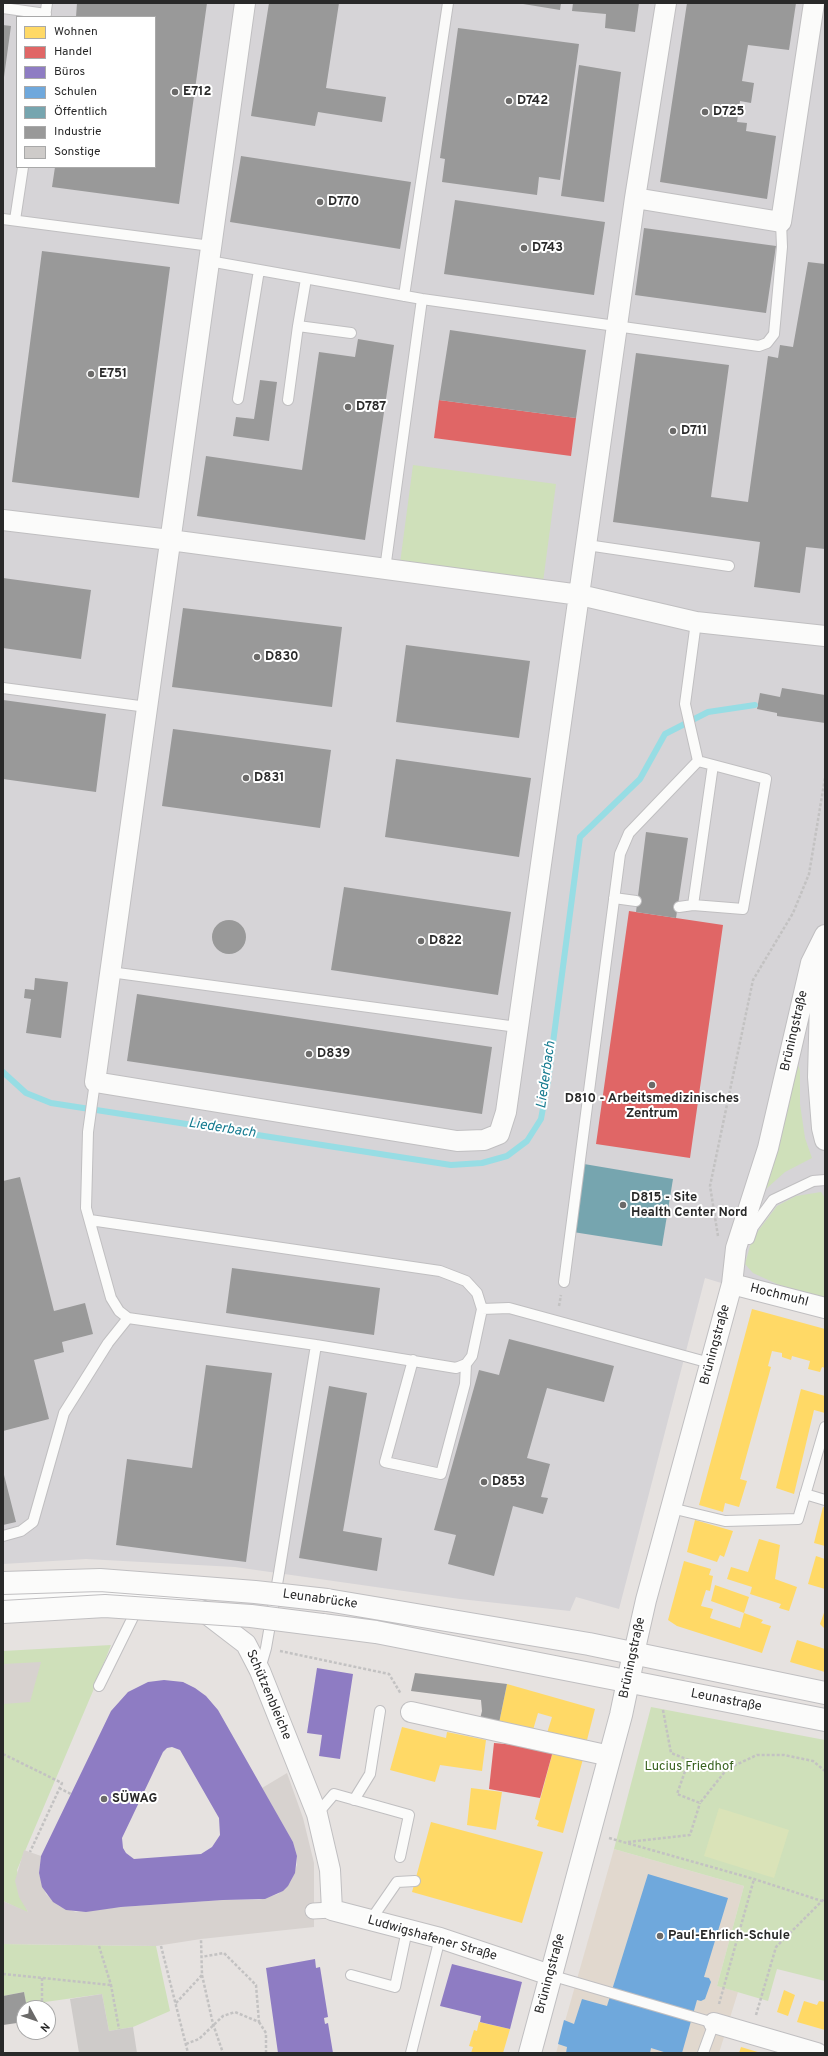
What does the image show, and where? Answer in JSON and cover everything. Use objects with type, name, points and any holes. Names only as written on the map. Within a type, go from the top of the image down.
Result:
[{"type":"main road","name":"Leunabrücke","points":[[3,1583],[100,1580],[255,1592],[327,1600],[634,1653]]},
{"type":"main road","name":"Leunabrücke","points":[[3,1612],[105,1606],[251,1616],[376,1632],[628,1682]]},
{"type":"main road","name":"Brüningstraße","points":[[530,2053],[610,1756],[634,1653]]},
{"type":"main road","points":[[634,1653],[825,1693]]},
{"type":"main road","name":"Leunastraße","points":[[628,1682],[825,1720]]},
{"type":"street","points":[[244,3],[95,1082],[457,1141],[484,1140],[499,1134],[506,1112],[635,198],[666,3]]},
{"type":"street","points":[[635,198],[781,222],[814,3]]},
{"type":"street","points":[[3,520],[170,540],[580,595],[696,622],[825,636]]},
{"type":"street","points":[[825,935],[819,972],[818,1077],[822,1128],[825,1140]]},
{"type":"street","name":"Brüningstraße","points":[[634,1653],[671,1508],[732,1284],[736,1248],[768,1148],[811,963],[825,935]]},
{"type":"street","name":"Hochmuhl","points":[[732,1284],[825,1308]]},
{"type":"street","name":"Schützenbleiche","points":[[3,1599],[66,1592],[154,1594],[203,1611],[246,1644],[260,1671],[317,1814],[330,1870],[322,1911]]},
{"type":"street","points":[[411,1712],[610,1756]]},
{"type":"street","name":"Ludwigshafener Straße","points":[[322,1911],[440,1938],[550,1975]]},
{"type":"street","points":[[714,2023],[817,2053]]},
{"type":"lane","points":[[3,8],[45,16],[47,3]]},
{"type":"lane","points":[[404,296],[448,3]]},
{"type":"lane","points":[[15,220],[23,168]]},
{"type":"lane","points":[[3,219],[210,254],[258,270],[404,296],[759,346],[767,342],[774,334],[782,247],[781,222]]},
{"type":"lane","points":[[238,399],[258,270]]},
{"type":"lane","points":[[288,400],[306,279]]},
{"type":"lane","points":[[385,569],[422,299]]},
{"type":"lane","points":[[298,326],[351,333]]},
{"type":"lane","points":[[587,545],[729,566]]},
{"type":"lane","points":[[696,622],[685,704],[698,761]]},
{"type":"lane","points":[[3,688],[147,707]]},
{"type":"lane","points":[[679,907],[693,905],[743,908],[766,779],[698,761]]},
{"type":"lane","points":[[564,1282],[620,854],[629,833],[698,761]]},
{"type":"lane","points":[[693,905],[713,765]]},
{"type":"lane","points":[[614,898],[636,901]]},
{"type":"lane","points":[[110,972],[517,1027]]},
{"type":"lane","points":[[90,1220],[440,1271],[466,1281],[477,1293],[482,1309],[472,1356],[466,1364],[456,1368],[316,1344],[128,1318],[119,1311],[111,1298],[86,1208],[88,1132],[95,1082]]},
{"type":"lane","points":[[732,1284],[753,1227],[773,1200],[813,1180],[825,1180]]},
{"type":"lane","points":[[482,1309],[509,1308],[710,1363]]},
{"type":"lane","points":[[3,1536],[21,1531],[33,1522],[64,1413],[108,1343],[128,1318]]},
{"type":"lane","points":[[260,1671],[266,1648],[316,1344]]},
{"type":"lane","points":[[413,1360],[385,1462],[441,1474],[465,1384],[466,1364]]},
{"type":"lane","points":[[671,1508],[725,1521],[798,1519],[825,1427]]},
{"type":"lane","points":[[805,1494],[825,1500]]},
{"type":"lane","points":[[99,1686],[146,1593]]},
{"type":"lane","points":[[354,1800],[370,1774],[380,1711]]},
{"type":"lane","points":[[317,1814],[334,1794],[409,1815],[400,1857]]},
{"type":"lane","points":[[370,1921],[397,1882],[415,1881]]},
{"type":"lane","points":[[351,1975],[395,1987],[408,1930]]},
{"type":"lane","points":[[411,2053],[440,1938]]},
{"type":"lane","points":[[550,1975],[714,2023],[702,2053]]},
{"type":"path","points":[[718,1240],[710,1186],[753,980],[793,913],[808,874],[825,778]]},
{"type":"path","points":[[266,1648],[389,1674],[411,1712]]},
{"type":"path","points":[[662,1704],[671,1753],[689,1760],[677,1794],[700,1803]]},
{"type":"path","points":[[3,1754],[62,1783],[30,1852]]},
{"type":"path","points":[[626,1842],[690,1835],[700,1803],[727,1769],[758,1755],[784,1755],[813,1761],[825,1771]]},
{"type":"path","points":[[59,1788],[71,1794]]},
{"type":"path","points":[[604,1837],[754,1879],[824,1901]]},
{"type":"path","points":[[714,2023],[754,1879]]},
{"type":"path","points":[[750,2033],[776,1947],[824,1901],[825,1898]]},
{"type":"path","points":[[201,1939],[202,1975],[213,2024],[224,2053]]},
{"type":"path","points":[[99,1946],[111,1985],[119,2029]]},
{"type":"path","points":[[161,1946],[188,2053]]},
{"type":"path","points":[[201,1957],[224,1953],[256,1985],[259,2022],[266,2033],[266,2053]]},
{"type":"path","points":[[3,1974],[111,1985]]},
{"type":"path","points":[[176,2004],[202,1975]]},
{"type":"path","points":[[42,1978],[42,2000]]},
{"type":"path","points":[[186,2044],[200,2039],[213,2024],[223,2016],[235,2012],[259,2022]]},
{"type":"shaded area","points":[[3,3],[825,3],[825,1315],[705,1278],[619,1609],[576,1597],[570,1611],[460,1599],[235,1567],[86,1559],[3,1564]]},
{"type":"shaded area","points":[[41,1662],[30,1702],[3,1704],[3,1664]]},
{"type":"shaded area","points":[[287,1773],[303,1818],[314,1863],[314,1927],[201,1939],[156,1946],[3,1944],[3,1901],[28,1912],[19,1897],[15,1881],[24,1850],[41,1856],[39,1873],[46,1894],[59,1906],[76,1912],[121,1907],[223,1900],[259,1900],[278,1894],[291,1881],[297,1865],[297,1856],[293,1842],[262,1788]]},
{"type":"shaded area","name":"Paul-Ehrlich-Schule","points":[[614,1849],[744,1886],[717,1986],[738,1992],[719,2053],[556,2053]]},
{"type":"green space","points":[[413,465],[556,484],[543,582],[400,563]]},
{"type":"green space","points":[[797,1061],[800,1071],[800,1104],[805,1138],[812,1158],[785,1172],[756,1200]]},
{"type":"green space","points":[[821,1192],[825,1198],[825,1298],[777,1284],[753,1273],[745,1264],[752,1239],[777,1206],[796,1196]]},
{"type":"green space","points":[[111,1645],[17,1870],[28,1913],[3,1901],[3,1651]]},
{"type":"green space","name":"Lucius Friedhof","points":[[651,1707],[825,1740],[825,1981],[777,1969],[768,2001],[717,1986],[744,1886],[614,1849]]},
{"type":"green space","points":[[719,1808],[789,1830],[774,1878],[704,1856]]},
{"type":"green space","points":[[3,1944],[156,1946],[170,2011],[133,2027],[109,2031],[102,1994],[56,2000],[26,2000],[24,1992],[3,1996]]},
{"type":"building: Wohnen","points":[[752,1309],[825,1329],[825,1368],[822,1367],[820,1372],[808,1369],[810,1361],[792,1356],[791,1360],[782,1357],[782,1353],[772,1351],[768,1366],[771,1367],[740,1479],[747,1481],[739,1507],[725,1503],[723,1512],[699,1505]]},
{"type":"building: Wohnen","points":[[801,1389],[825,1396],[825,1413],[814,1410],[794,1494],[776,1488]]},
{"type":"building: Wohnen","points":[[823,1507],[825,1508],[825,1546],[814,1543]]},
{"type":"building: Wohnen","points":[[695,1520],[733,1531],[724,1557],[720,1555],[717,1562],[687,1552]]},
{"type":"building: Wohnen","points":[[759,1539],[780,1545],[775,1579],[797,1587],[789,1611],[779,1608],[781,1604],[750,1594],[752,1587],[727,1579],[731,1567],[748,1572]]},
{"type":"building: Wohnen","points":[[816,1556],[825,1559],[825,1589],[808,1584]]},
{"type":"building: Wohnen","points":[[684,1561],[711,1569],[709,1575],[713,1576],[710,1591],[706,1590],[701,1606],[713,1609],[710,1618],[740,1628],[744,1613],[763,1620],[761,1623],[771,1626],[762,1653],[677,1626],[668,1620]]},
{"type":"building: Wohnen","points":[[715,1585],[749,1597],[744,1613],[711,1601]]},
{"type":"building: Wohnen","points":[[825,1610],[825,1629],[820,1624]]},
{"type":"building: Wohnen","points":[[797,1640],[825,1649],[825,1672],[790,1662]]},
{"type":"building: Wohnen","points":[[507,1684],[595,1709],[587,1740],[547,1733],[552,1717],[538,1713],[533,1730],[499,1723]]},
{"type":"building: Wohnen","points":[[402,1727],[446,1738],[447,1732],[486,1740],[482,1771],[440,1765],[435,1782],[390,1770]]},
{"type":"building: Wohnen","points":[[553,1751],[583,1759],[563,1833],[537,1826],[539,1821],[535,1819]]},
{"type":"building: Wohnen","points":[[471,1788],[502,1792],[496,1830],[467,1825]]},
{"type":"building: Wohnen","points":[[431,1822],[543,1852],[522,1923],[412,1892]]},
{"type":"building: Wohnen","points":[[784,1990],[795,1995],[788,2016],[777,2012]]},
{"type":"building: Wohnen","points":[[804,2001],[817,2005],[819,2001],[825,2002],[825,2030],[797,2022]]},
{"type":"building: Wohnen","points":[[479,2022],[510,2029],[503,2053],[471,2053],[473,2047],[469,2046],[474,2030],[477,2031]]},
{"type":"building: Wohnen","points":[[741,2047],[761,2053],[739,2053]]},
{"type":"building: Handel","points":[[439,400],[576,418],[571,456],[434,438]]},
{"type":"building: Handel","name":"D810 - Arbeitsmedizinisches Zentrum","points":[[629,911],[723,925],[690,1158],[596,1144]]},
{"type":"building: Handel","points":[[494,1743],[539,1747],[553,1751],[540,1798],[489,1789]]},
{"type":"building: Büros","points":[[317,1668],[353,1674],[340,1759],[319,1756],[322,1735],[307,1733]]},
{"type":"building: Büros","name":"SÜWAG","points":[[164,1680],[183,1682],[206,1696],[218,1710],[293,1842],[297,1856],[295,1873],[288,1886],[283,1891],[265,1899],[223,1900],[121,1907],[86,1912],[66,1910],[53,1902],[42,1887],[39,1873],[41,1856],[111,1711],[128,1692],[148,1682]],"holes":[[[172,1747],[180,1750],[219,1818],[220,1835],[212,1847],[201,1854],[134,1859],[126,1853],[123,1848],[122,1838],[163,1752],[167,1748]]]},
{"type":"building: Büros","points":[[315,1959],[316,1968],[320,1967],[328,2017],[324,2018],[325,2024],[328,2023],[333,2053],[278,2053],[266,1968]]},
{"type":"building: Büros","points":[[452,1964],[522,1982],[510,2029],[480,2022],[481,2016],[440,2006]]},
{"type":"building: Schulen","points":[[648,1874],[728,1898],[704,1977],[709,1978],[711,1982],[705,1999],[701,2001],[697,2000],[682,2053],[667,2053],[651,2048],[650,2053],[566,2053],[567,2047],[558,2044],[564,2020],[574,2024],[582,1999],[607,2006]]},
{"type":"building: Öffentlich","name":"D815 - Site Health Center Nord","points":[[584,1164],[673,1179],[662,1246],[573,1232]]},
{"type":"building: Industrie","name":"E712","points":[[77,3],[207,3],[179,204],[52,187],[55,168],[156,168],[156,16],[76,16]]},
{"type":"building: Industrie","points":[[269,3],[339,3],[326,88],[386,97],[382,122],[318,112],[315,126],[251,116]]},
{"type":"building: Industrie","points":[[517,3],[561,3],[560,10]]},
{"type":"building: Industrie","points":[[573,3],[639,3],[635,32],[605,28],[606,14],[572,11]]},
{"type":"building: Industrie","name":"D725","points":[[687,3],[796,3],[789,50],[748,45],[742,81],[754,83],[751,103],[740,101],[737,122],[747,123],[746,131],[776,136],[767,199],[660,182]]},
{"type":"building: Industrie","points":[[3,25],[11,26],[4,77],[3,77]]},
{"type":"building: Industrie","name":"D742","points":[[458,28],[579,44],[560,180],[539,177],[537,195],[442,182],[445,159],[440,158]]},
{"type":"building: Industrie","points":[[579,65],[621,72],[604,202],[561,196]]},
{"type":"building: Industrie","name":"D770","points":[[241,156],[411,182],[400,249],[230,222]]},
{"type":"building: Industrie","name":"D743","points":[[455,200],[605,222],[594,295],[444,274]]},
{"type":"building: Industrie","points":[[644,228],[776,246],[766,313],[635,295]]},
{"type":"building: Industrie","name":"E751","points":[[42,251],[170,267],[139,498],[12,482]]},
{"type":"building: Industrie","name":"D711","points":[[808,262],[825,264],[825,549],[806,547],[800,593],[754,587],[760,542],[613,522],[636,353],[729,365],[711,497],[748,502],[768,356],[778,358],[780,345],[793,347]]},
{"type":"building: Industrie","points":[[450,330],[586,350],[576,418],[439,400]]},
{"type":"building: Industrie","name":"D787","points":[[358,339],[394,345],[365,540],[197,516],[206,456],[302,470],[319,352],[355,357]]},
{"type":"building: Industrie","points":[[260,380],[277,382],[269,441],[233,436],[236,417],[254,419]]},
{"type":"building: Industrie","points":[[3,578],[91,590],[81,659],[3,648]]},
{"type":"building: Industrie","name":"D830","points":[[183,608],[342,627],[332,707],[172,687]]},
{"type":"building: Industrie","points":[[406,645],[530,661],[519,738],[396,722]]},
{"type":"building: Industrie","points":[[782,688],[825,695],[825,723],[777,716],[777,713],[757,709],[760,693],[780,697]]},
{"type":"building: Industrie","points":[[3,700],[106,714],[96,792],[3,779]]},
{"type":"building: Industrie","name":"D831","points":[[173,729],[331,750],[320,828],[162,806]]},
{"type":"building: Industrie","points":[[396,759],[531,778],[519,857],[385,837]]},
{"type":"building: Industrie","points":[[646,832],[688,838],[676,918],[636,912]]},
{"type":"building: Industrie","name":"D822","points":[[344,887],[511,912],[498,995],[331,970]]},
{"type":"building: Industrie","points":[[229,920],[241,925],[246,937],[241,949],[229,954],[217,949],[212,937],[217,925]]},
{"type":"building: Industrie","points":[[35,978],[68,982],[61,1038],[26,1033],[31,999],[24,998],[25,989],[34,990]]},
{"type":"building: Industrie","name":"D839","points":[[137,994],[492,1047],[482,1114],[127,1061]]},
{"type":"building: Industrie","points":[[20,1177],[54,1311],[85,1303],[93,1334],[62,1342],[64,1352],[34,1360],[49,1419],[3,1431],[3,1181]]},
{"type":"building: Industrie","points":[[232,1268],[380,1288],[374,1335],[226,1313]]},
{"type":"building: Industrie","name":"D853","points":[[509,1339],[614,1366],[604,1402],[547,1388],[527,1458],[550,1464],[541,1497],[548,1498],[543,1514],[513,1506],[494,1576],[448,1564],[456,1535],[434,1530],[479,1370],[499,1375]]},
{"type":"building: Industrie","points":[[206,1365],[272,1373],[246,1562],[116,1545],[127,1459],[192,1468]]},
{"type":"building: Industrie","points":[[329,1386],[367,1393],[343,1531],[382,1538],[377,1571],[299,1558]]},
{"type":"building: Industrie","points":[[3,1471],[16,1522],[3,1525]]},
{"type":"building: Industrie","points":[[415,1673],[507,1684],[499,1723],[480,1719],[482,1711],[481,1700],[411,1691]]},
{"type":"building: Industrie","points":[[24,1992],[26,2000],[16,2000],[16,2023],[3,2025],[3,1996]]},
{"type":"building: Sonstige","points":[[102,1994],[109,2031],[133,2027],[137,2053],[79,2053],[70,1999]]},
{"type":"waterway","name":"Liederbach","points":[[3,1072],[26,1093],[51,1103],[451,1165],[482,1163],[507,1156],[527,1141],[541,1119],[548,1081],[580,837],[640,779],[665,734],[708,712],[755,705]]},
{"type":"place","name":"E712","points":[[175,92]]},
{"type":"place","name":"D742","points":[[509,101]]},
{"type":"place","name":"D725","points":[[705,112]]},
{"type":"place","name":"D770","points":[[320,202]]},
{"type":"place","name":"D743","points":[[524,248]]},
{"type":"place","name":"E751","points":[[91,374]]},
{"type":"place","name":"D787","points":[[348,407]]},
{"type":"place","name":"D711","points":[[673,431]]},
{"type":"place","name":"D830","points":[[257,657]]},
{"type":"place","name":"D831","points":[[246,778]]},
{"type":"place","name":"D822","points":[[421,941]]},
{"type":"place","name":"D839","points":[[309,1054]]},
{"type":"place","name":"D810 - Arbeitsmedizinisches Zentrum","points":[[652,1085]]},
{"type":"place","name":"D815 - Site Health Center Nord","points":[[623,1205]]},
{"type":"place","name":"D853","points":[[484,1482]]},
{"type":"place","name":"SÜWAG","points":[[104,1799]]},
{"type":"place","name":"Paul-Ehrlich-Schule","points":[[660,1936]]}]
